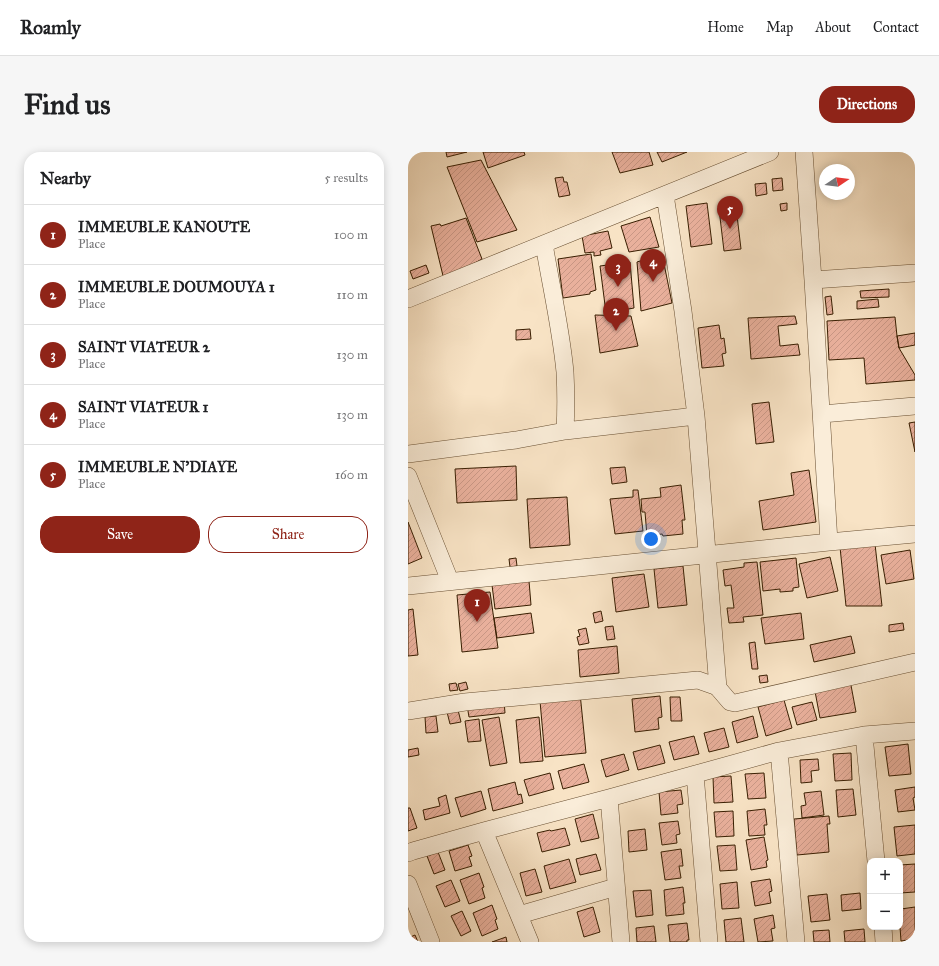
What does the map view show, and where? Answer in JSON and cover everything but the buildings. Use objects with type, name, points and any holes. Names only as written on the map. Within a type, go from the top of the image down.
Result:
[{"type":"street","points":[[408,299],[770,152]]},
{"type":"street","points":[[804,152],[830,542]]},
{"type":"street","points":[[665,195],[683,311],[696,416],[718,688]]},
{"type":"street","points":[[544,244],[565,372],[565,431]]},
{"type":"street","points":[[813,280],[915,273]]},
{"type":"street","points":[[822,414],[915,406]]},
{"type":"street","points":[[408,454],[516,440],[565,431],[696,416]]},
{"type":"street","points":[[408,476],[450,581]]},
{"type":"street","points":[[408,586],[706,554],[915,534]]},
{"type":"street","points":[[408,711],[473,701],[698,680],[718,688],[730,702],[735,703],[915,662]]},
{"type":"street","points":[[408,853],[779,751],[864,735],[915,731]]},
{"type":"street","points":[[864,735],[876,858]]},
{"type":"street","points":[[779,751],[796,942]]},
{"type":"street","points":[[695,774],[709,942]]},
{"type":"street","points":[[609,798],[621,942]]},
{"type":"street","points":[[484,831],[530,942]]},
{"type":"street","points":[[408,884],[431,942]]},
{"type":"street","points":[[519,915],[616,887]]},
{"type":"street","points":[[883,930],[884,942]]},
{"type":"place","name":"IMMEUBLE N'DIAYE","points":[[730,229]]},
{"type":"place","name":"SAINT VIATEUR 1","points":[[653,282]]},
{"type":"place","name":"SAINT VIATEUR 2","points":[[618,287]]},
{"type":"place","name":"IMMEUBLE DOUMOUYA 1","points":[[616,331]]},
{"type":"place","name":"IMMEUBLE KANOUTE","points":[[477,622]]}]
